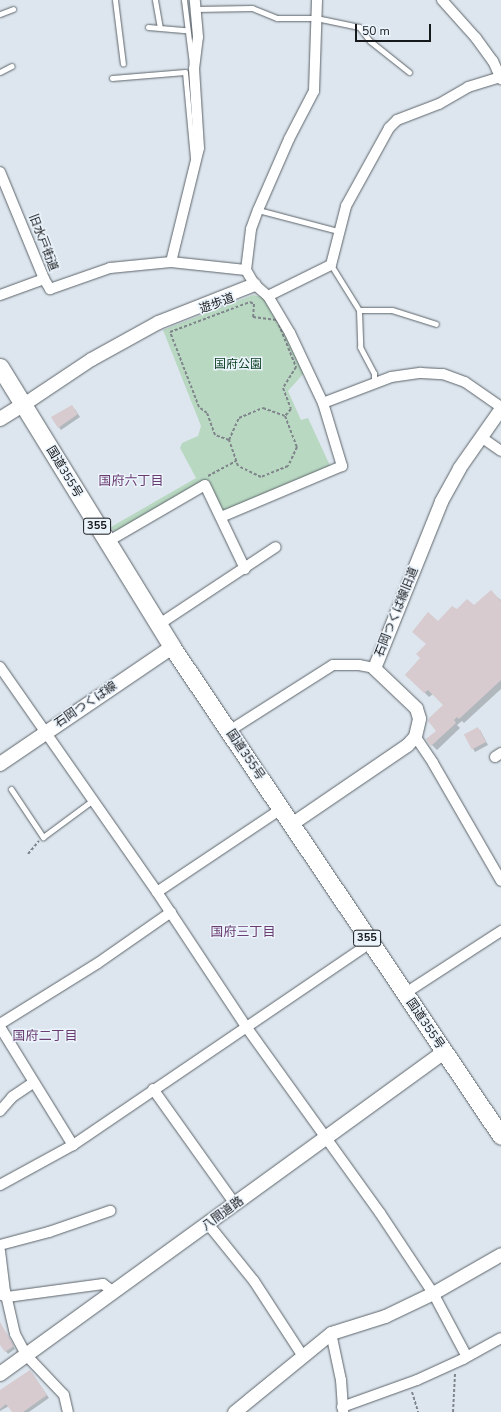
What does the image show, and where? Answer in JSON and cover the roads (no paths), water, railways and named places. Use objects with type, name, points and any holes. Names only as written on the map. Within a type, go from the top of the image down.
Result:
[{"type":"highway","name":"国道355号","points":[[0,367],[158,626],[404,994],[501,1136]]},
{"type":"main road","points":[[0,419],[22,405]]},
{"type":"main road","name":"石岡つくば線","points":[[0,764],[172,647]]},
{"type":"main road","name":"八間道路","points":[[0,1374],[444,1052]]},
{"type":"street","points":[[221,517],[341,468],[342,464],[324,403],[290,333],[268,296],[254,284],[246,270],[251,230],[258,210],[289,139],[314,91],[317,0]]},
{"type":"street","points":[[268,296],[331,265],[338,231],[346,206],[389,128],[397,120],[438,104],[468,87],[501,78],[493,61],[476,38],[442,0]]},
{"type":"street","points":[[171,262],[196,168],[199,148],[194,69],[198,37],[195,5]]},
{"type":"street","name":"旧水戸街道","points":[[0,172],[44,280],[0,295]]},
{"type":"street","points":[[44,280],[50,288],[110,268],[171,262],[246,270]]},
{"type":"street","points":[[22,405],[91,359],[158,322],[254,284]]},
{"type":"street","points":[[324,403],[374,383],[405,374],[443,374],[465,382],[501,408]]},
{"type":"street","name":"石岡つくば線旧道","points":[[415,736],[419,723],[416,708],[374,668],[441,501],[459,468],[501,408]]},
{"type":"street","points":[[481,437],[501,451]]},
{"type":"street","points":[[107,542],[204,485],[221,517],[245,569]]},
{"type":"street","points":[[158,626],[276,547]]},
{"type":"street","points":[[229,731],[333,664],[359,665],[374,668]]},
{"type":"street","points":[[0,667],[157,892],[246,1028],[327,1137],[433,1293],[467,1357]]},
{"type":"street","points":[[291,824],[407,745],[415,736],[433,763],[501,881]]},
{"type":"street","points":[[157,892],[281,809]]},
{"type":"street","points":[[0,1024],[98,963],[170,912]]},
{"type":"street","points":[[404,994],[501,931]]},
{"type":"street","points":[[0,1185],[72,1145],[370,943]]},
{"type":"street","points":[[0,1027],[72,1145]]},
{"type":"street","points":[[0,1111],[12,1097],[33,1083]]},
{"type":"street","points":[[153,1089],[235,1204]]},
{"type":"street","points":[[0,1245],[50,1232],[110,1211]]},
{"type":"street","points":[[208,1224],[254,1281],[302,1355]]},
{"type":"street","points":[[0,1251],[4,1296],[15,1334],[26,1355],[64,1395],[68,1412]]},
{"type":"street","points":[[234,1412],[302,1355],[331,1334],[385,1316],[433,1293],[501,1254]]},
{"type":"street","points":[[4,1296],[103,1284],[114,1292]]},
{"type":"street","points":[[331,1334],[341,1380],[343,1410],[455,1363],[501,1338]]},
{"type":"lane","points":[[115,0],[123,64]]},
{"type":"lane","points":[[155,0],[160,27]]},
{"type":"lane","points":[[184,0],[186,30],[194,69]]},
{"type":"lane","points":[[195,5],[252,8],[277,18],[316,18],[359,27],[381,50],[409,72]]},
{"type":"lane","points":[[0,14],[14,9]]},
{"type":"lane","points":[[148,27],[160,27],[164,30],[186,30]]},
{"type":"lane","points":[[0,72],[12,66]]},
{"type":"lane","points":[[112,78],[185,72],[196,168]]},
{"type":"lane","points":[[258,210],[338,231]]},
{"type":"lane","points":[[331,265],[359,310],[360,347],[374,373],[374,383]]},
{"type":"lane","points":[[359,310],[392,310],[436,324]]},
{"type":"lane","points":[[11,789],[43,836],[93,800]]},
{"type":"district","name":"国府六丁目","points":[[131,481]]},
{"type":"district","name":"国府三丁目","points":[[243,932]]},
{"type":"district","name":"国府二丁目","points":[[45,1036]]},
{"type":"park label","name":"国府公園","points":[[238,365]]}]
